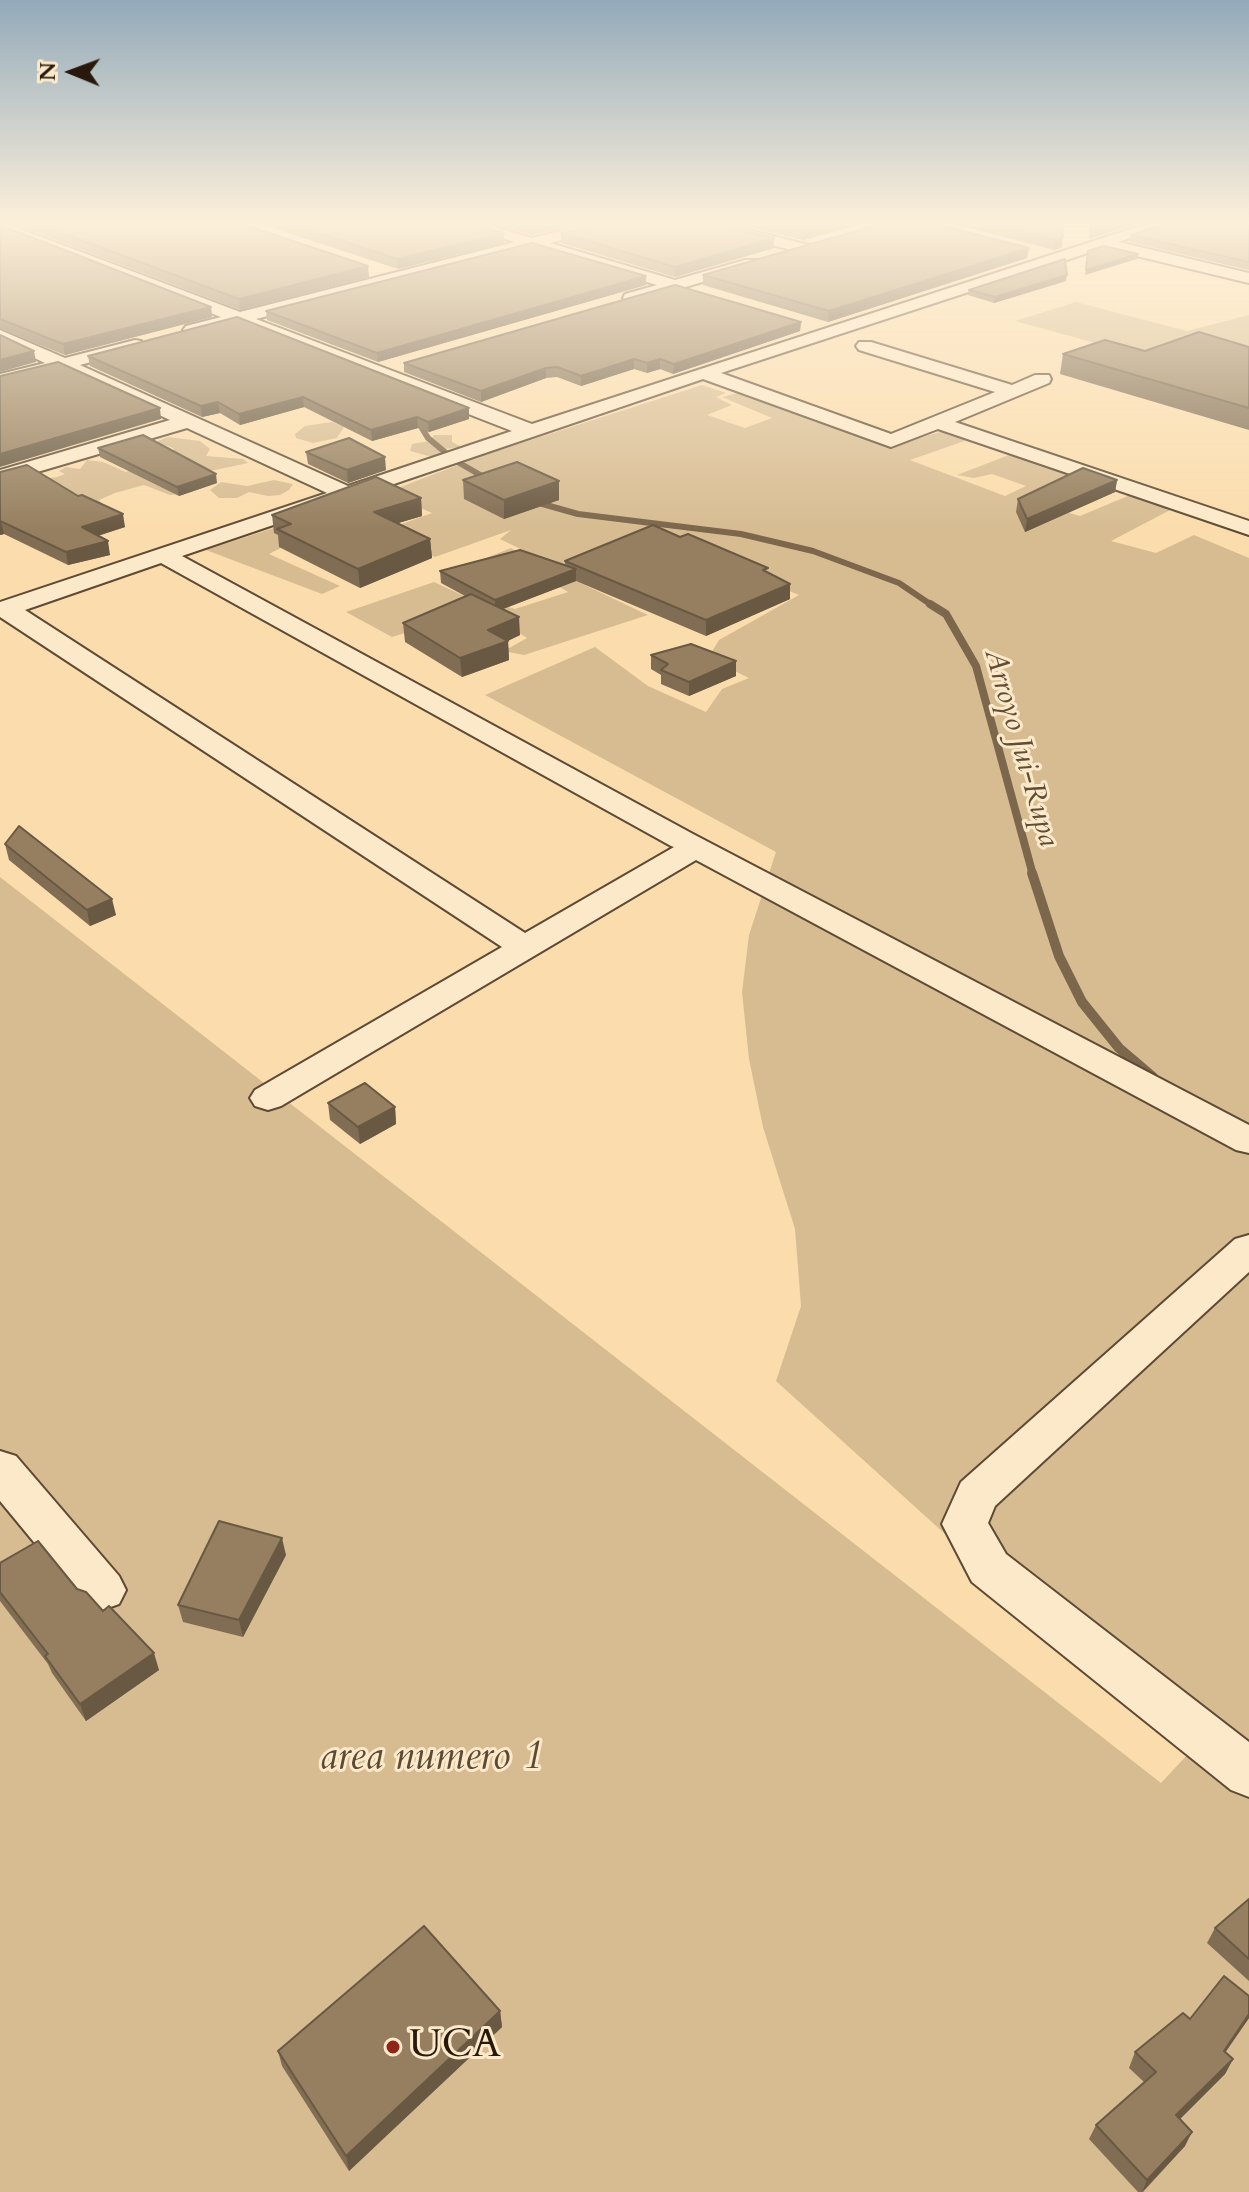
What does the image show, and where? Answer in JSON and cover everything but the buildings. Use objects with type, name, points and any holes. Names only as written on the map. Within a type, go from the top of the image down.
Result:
[{"type":"street","points":[[181,333],[206,326]]},
{"type":"street","points":[[264,326],[531,431]]},
{"type":"street","points":[[812,326],[828,331]]},
{"type":"street","points":[[3,609],[843,326]]},
{"type":"street","points":[[0,335],[346,493]]},
{"type":"street","points":[[0,380],[152,341]]},
{"type":"street","points":[[865,346],[1013,391]]},
{"type":"street","points":[[379,371],[405,363]]},
{"type":"street","points":[[703,373],[891,441],[1042,379]]},
{"type":"street","points":[[0,477],[189,421]]},
{"type":"street","points":[[937,422],[1249,528]]},
{"type":"street","points":[[163,555],[696,847],[1249,1141]]},
{"type":"street","points":[[3,609],[526,948]]},
{"type":"street","points":[[268,1098],[696,847]]},
{"type":"street","points":[[1249,1249],[977,1495],[965,1524],[989,1568],[1249,1773]]},
{"type":"street","points":[[0,1469],[102,1590]]},
{"type":"green space","points":[[1034,326],[1169,326],[1187,331],[1205,326],[1249,326],[1249,385]]},
{"type":"green space","name":"area numero 1","points":[[702,385],[726,393],[716,397],[732,405],[707,415],[745,428],[772,418],[722,397],[746,391],[892,446],[947,430],[973,438],[910,460],[1005,496],[1026,486],[992,474],[974,478],[957,475],[1014,453],[1080,475],[1022,499],[1080,516],[1130,495],[1174,508],[1111,541],[1156,553],[1194,535],[1249,558],[1249,2192],[0,2192],[0,877],[1161,1783],[1188,1754],[776,1381],[801,1306],[795,1229],[763,1127],[749,1059],[742,992],[749,935],[776,852],[485,695],[595,647],[648,686],[706,712],[722,689],[749,678],[708,658],[719,640],[799,595],[653,535],[561,569],[500,539],[511,530],[435,557],[338,519],[269,554],[340,586],[322,594],[206,550],[326,511],[396,526],[432,513],[385,493],[481,456]]},
{"type":"green space","points":[[332,422],[344,427],[337,438],[313,443],[296,438],[295,434],[305,426]]},
{"type":"green space","points":[[434,435],[452,435],[452,442],[462,447],[444,449],[436,458],[410,451],[412,444],[430,441]]},
{"type":"green space","points":[[168,437],[200,441],[210,449],[206,456],[243,459],[248,463],[210,471],[187,493],[170,495],[144,485],[99,500],[105,507],[1,485],[57,477],[65,474],[59,471],[66,467],[80,469],[87,460],[103,462],[126,472],[175,453],[173,448],[155,442]]},
{"type":"green space","points":[[274,480],[293,484],[280,495],[268,496],[249,492],[237,498],[219,498],[210,490],[221,482],[247,486]]},
{"type":"green space","points":[[511,548],[528,558],[480,599],[515,609],[568,592],[546,579],[559,573],[648,615],[524,655],[504,651],[527,638],[501,622],[443,621],[392,637],[346,612],[434,582],[464,596],[488,584],[454,571]]},
{"type":"waterway","name":"Arroyo Jui-Rupa","points":[[417,420],[428,438],[446,453]]},
{"type":"waterway","name":"Arroyo Jui-Rupa","points":[[456,461],[489,480]]},
{"type":"waterway","name":"Arroyo Jui-Rupa","points":[[532,501],[578,514],[741,534],[813,551],[899,583],[931,604]]},
{"type":"waterway","name":"Arroyo Jui-Rupa","points":[[931,604],[946,614],[976,666],[1033,875]]},
{"type":"waterway","name":"Arroyo Jui-Rupa","points":[[1032,873],[1059,956],[1082,1002],[1119,1048],[1153,1077]]},
{"type":"place","name":"UCA","points":[[393,2047]]}]
